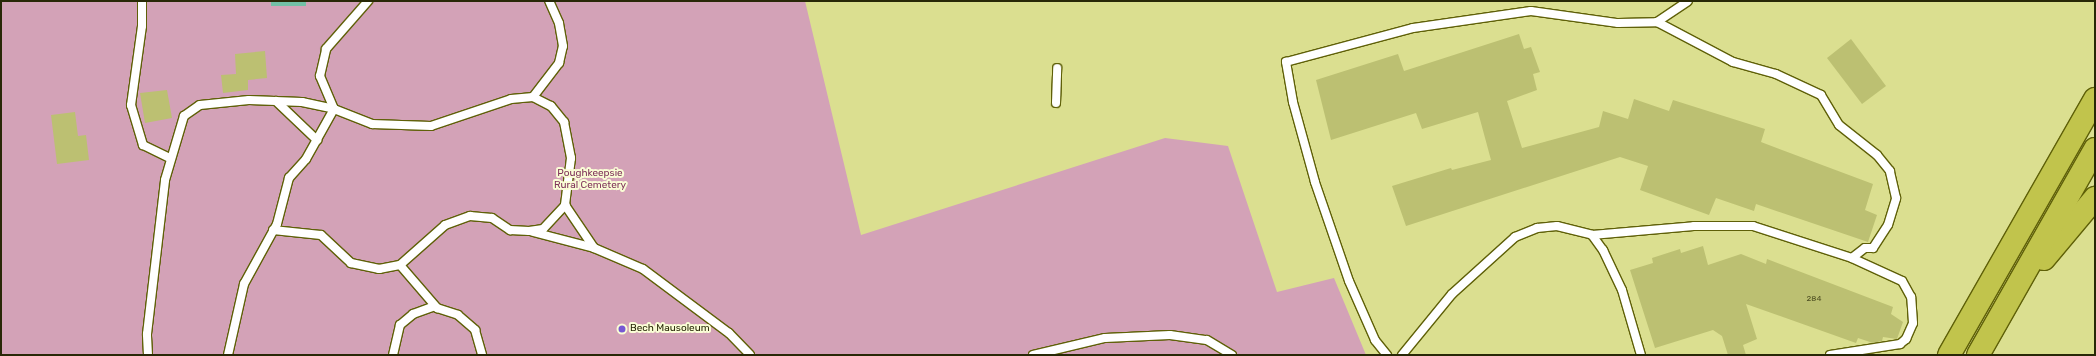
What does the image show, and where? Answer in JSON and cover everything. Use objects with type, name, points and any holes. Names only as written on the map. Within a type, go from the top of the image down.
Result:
[{"type":"highway","points":[[1949,355],[2095,99]]},
{"type":"highway","points":[[1978,355],[2095,149]]},
{"type":"highway","points":[[2008,301],[2095,198]]},
{"type":"lane","points":[[142,1],[142,26],[131,105],[143,145],[170,158]]},
{"type":"lane","points":[[334,109],[320,76],[326,49],[368,1]]},
{"type":"lane","points":[[533,97],[560,63],[563,46],[559,23],[549,1]]},
{"type":"lane","points":[[1657,22],[1688,1]]},
{"type":"lane","points":[[1387,355],[1375,340],[1349,281],[1315,182],[1293,102],[1286,62],[1413,28],[1531,11],[1618,23],[1657,22],[1733,62],[1776,74],[1821,95],[1839,125],[1877,155],[1890,171],[1896,198],[1888,225],[1873,248],[1865,248],[1852,258]]},
{"type":"lane","points":[[1056,103],[1057,68]]},
{"type":"lane","points":[[148,355],[147,334],[157,235],[170,158],[184,116],[200,105],[249,100],[276,101],[334,109],[372,124],[431,126],[511,99],[533,97],[551,106],[564,122],[571,158],[565,205],[544,229],[529,231],[510,230],[492,218],[470,216],[446,225],[400,265],[378,269],[351,263],[321,236],[273,230]]},
{"type":"lane","points":[[276,101],[317,140]]},
{"type":"lane","points":[[228,355],[244,284],[273,230],[288,178],[306,159],[334,109]]},
{"type":"lane","points":[[565,205],[594,248]]},
{"type":"lane","points":[[1402,355],[1452,294],[1515,237],[1537,228],[1557,226],[1592,235],[1694,226],[1753,226],[1852,258],[1892,276],[1908,288],[1913,306],[1911,331],[1900,344],[1830,355]]},
{"type":"lane","points":[[529,231],[594,248],[643,269],[729,333],[750,355]]},
{"type":"lane","points":[[1592,235],[1622,290],[1641,355]]},
{"type":"lane","points":[[400,265],[435,306],[458,315],[475,330],[482,355]]},
{"type":"lane","points":[[393,355],[400,325],[413,314],[435,306]]},
{"type":"lane","points":[[1033,355],[1105,338],[1170,335],[1207,340],[1232,355]]},
{"type":"green space","name":"Poughkeepsie Rural Cemetery","points":[[1,1],[805,1],[861,235],[1165,138],[1228,146],[1277,292],[1334,278],[1366,355],[1,355]]},
{"type":"shaded area","points":[[271,1],[306,1],[306,6],[271,6]]},
{"type":"building","points":[[1519,34],[1524,49],[1531,47],[1540,72],[1533,74],[1537,90],[1507,101],[1522,148],[1599,127],[1603,111],[1628,119],[1634,99],[1669,111],[1673,100],[1765,129],[1761,142],[1873,184],[1865,210],[1877,215],[1868,242],[1756,204],[1754,211],[1716,198],[1709,215],[1640,190],[1648,166],[1620,157],[1406,226],[1392,186],[1451,168],[1452,170],[1491,160],[1478,112],[1422,129],[1416,113],[1331,140],[1316,80],[1398,54],[1404,71]]},
{"type":"building","points":[[1851,39],[1886,86],[1862,104],[1827,58]]},
{"type":"building","points":[[265,51],[267,78],[248,80],[248,90],[223,93],[221,75],[236,74],[235,54]]},
{"type":"building","points":[[167,90],[172,118],[145,123],[140,93]]},
{"type":"building","points":[[75,112],[78,136],[86,135],[89,160],[57,164],[51,115]]},
{"type":"building","points":[[1703,246],[1708,265],[1741,254],[1766,264],[1767,259],[1893,307],[1891,314],[1903,322],[1897,339],[1883,337],[1882,341],[1873,343],[1858,338],[1856,343],[1746,304],[1757,339],[1743,345],[1746,355],[1728,355],[1722,336],[1713,330],[1655,348],[1630,270],[1653,263],[1652,258],[1680,249],[1681,253]]},
{"type":"place","name":"Bech Mausoleum","points":[[622,329]]}]
